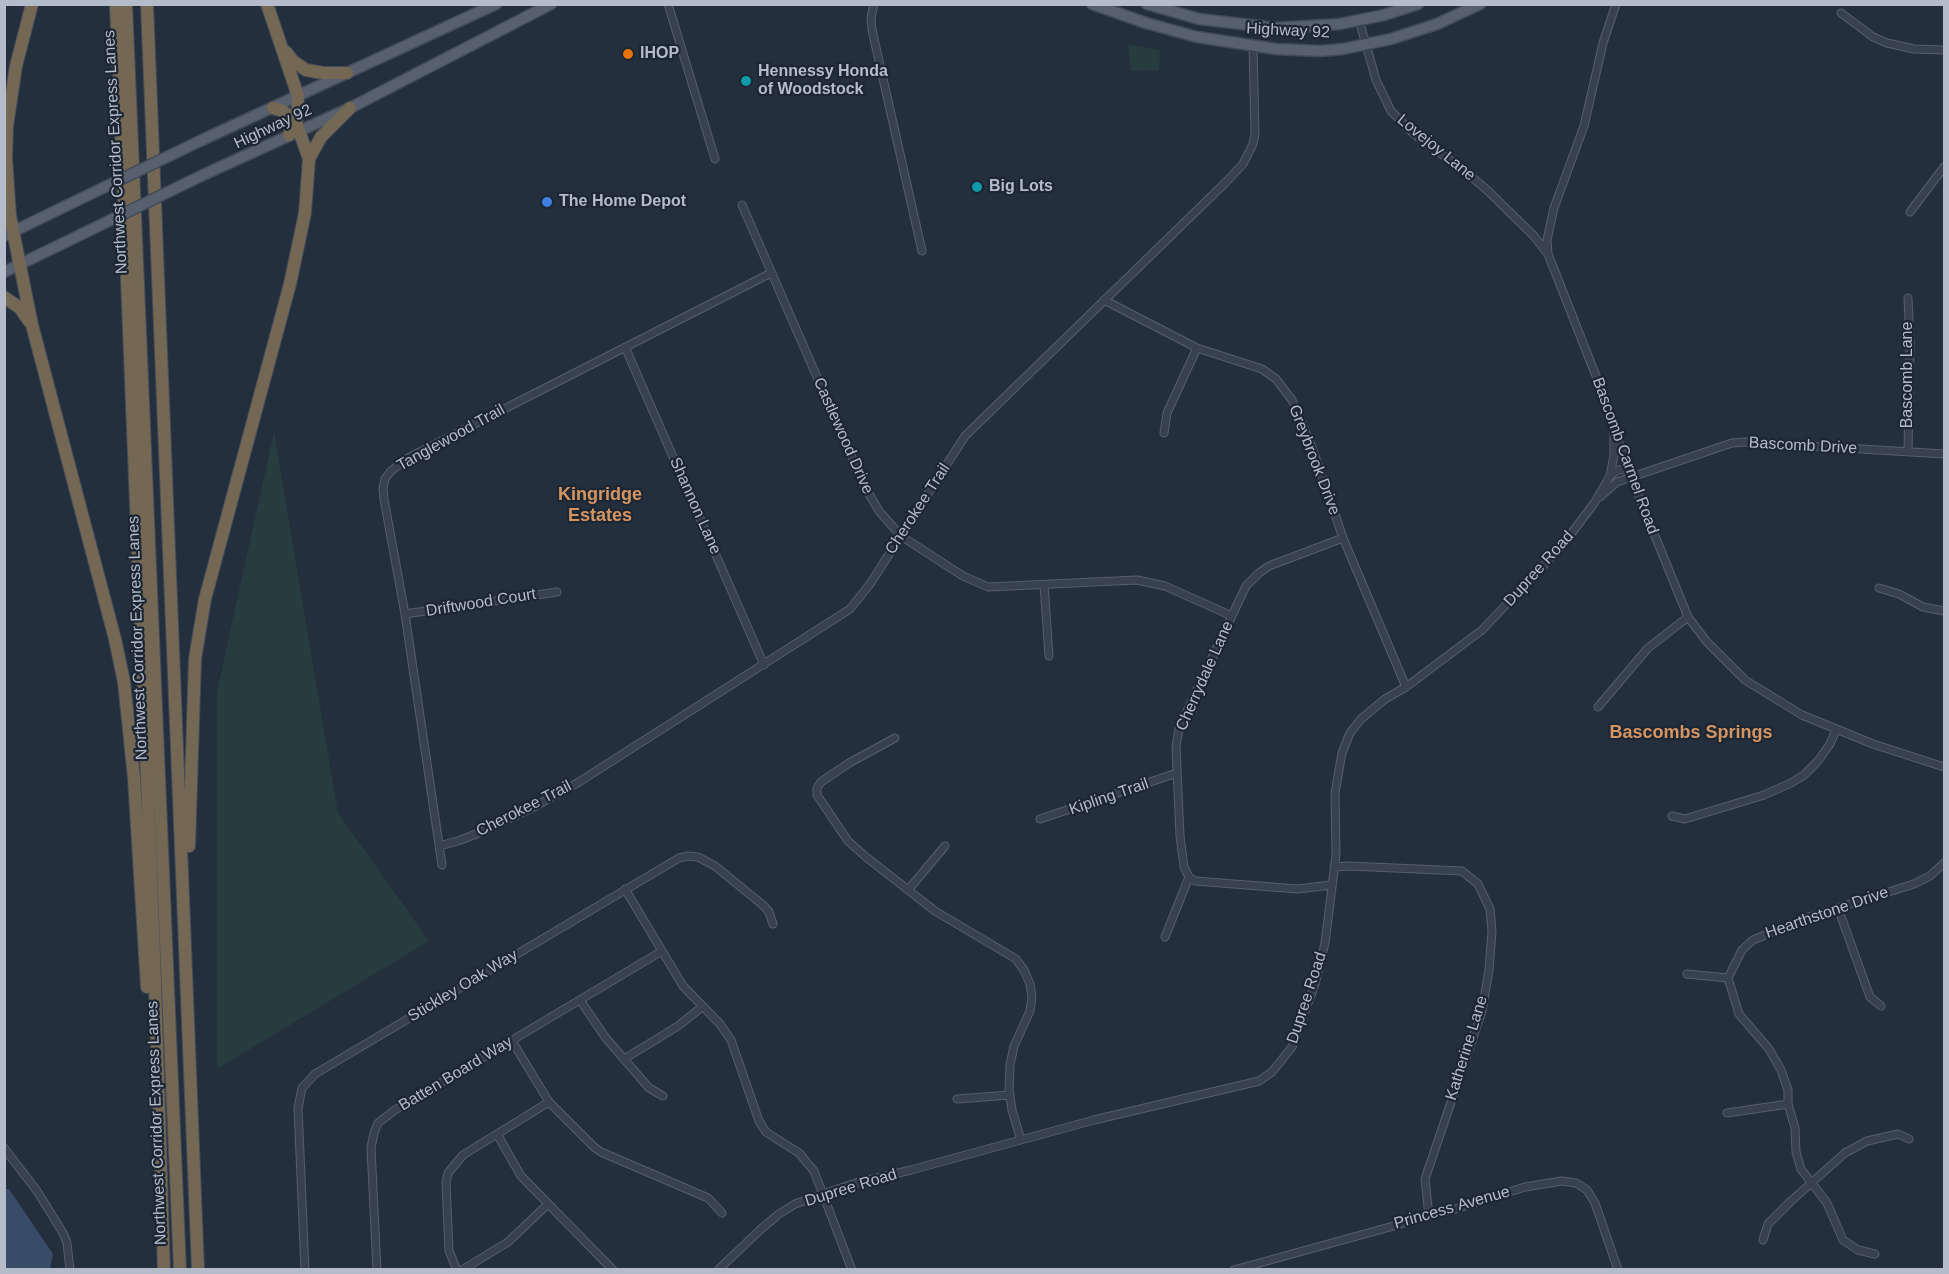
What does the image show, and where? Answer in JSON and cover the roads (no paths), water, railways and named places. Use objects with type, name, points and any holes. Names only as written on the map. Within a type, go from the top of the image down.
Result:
[{"type":"highway","points":[[32,4],[16,66],[6,140],[9,233],[20,264],[32,325],[115,639],[124,682],[134,778],[151,1037],[158,1058]]},
{"type":"highway","points":[[116,4],[158,1058],[164,1269]]},
{"type":"highway","name":"Northwest Corridor Express Lanes","points":[[126,4],[145,404],[180,1269]]},
{"type":"highway","points":[[147,4],[198,1269]]},
{"type":"highway","points":[[267,4],[298,96],[295,129]]},
{"type":"highway","points":[[283,49],[293,61],[306,70],[322,73],[347,73]]},
{"type":"highway","points":[[273,108],[283,111],[295,129],[309,159]]},
{"type":"highway","points":[[186,943],[194,679],[201,616],[295,266],[305,213],[309,159],[321,137],[350,108]]},
{"type":"highway","points":[[4,297],[20,308],[32,325]]},
{"type":"main road","points":[[472,15],[480,4]]},
{"type":"main road","name":"Highway 92","points":[[9,233],[202,140],[496,4]]},
{"type":"main road","name":"Highway 92","points":[[4,272],[295,129],[350,108],[551,4]]},
{"type":"main road","name":"Highway 92","points":[[1092,4],[1171,31],[1217,41],[1320,51],[1365,45],[1437,24],[1480,4]]},
{"type":"main road","name":"Highway 92","points":[[1147,4],[1199,19],[1252,26],[1320,26],[1359,20],[1418,4]]},
{"type":"street","points":[[668,4],[715,159]]},
{"type":"street","points":[[874,4],[871,18],[872,30],[922,251]]},
{"type":"street","name":"Bascomb Carmel Road","points":[[1616,4],[1607,30],[1582,133],[1554,208],[1547,240],[1548,254],[1614,425],[1631,477],[1688,616],[1707,642],[1745,680],[1802,715],[1836,730],[1944,767]]},
{"type":"street","points":[[1841,13],[1873,37],[1887,43],[1914,49],[1944,50]]},
{"type":"street","name":"Lovejoy Lane","points":[[1359,20],[1383,97],[1401,123],[1480,185],[1534,236],[1548,254]]},
{"type":"street","name":"Cherokee Trail","points":[[439,846],[481,832],[556,795],[849,609],[870,585],[965,436],[1224,184],[1249,154],[1255,134],[1253,45]]},
{"type":"street","points":[[1910,212],[1943,172]]},
{"type":"street","name":"Castlewood Drive","points":[[742,205],[865,486],[879,511],[901,536],[963,576],[988,586],[1121,580],[1150,582],[1179,592],[1232,616]]},
{"type":"street","name":"Tanglewood Trail","points":[[442,864],[405,614],[384,499],[383,488],[390,472],[397,464],[411,456],[771,273]]},
{"type":"street","name":"Bascomb Lane","points":[[1908,298],[1910,343],[1908,452]]},
{"type":"street","name":"Greybrook Drive","points":[[1104,300],[1197,348],[1262,369],[1282,386],[1292,400],[1312,447],[1343,538],[1406,687]]},
{"type":"street","name":"Shannon Lane","points":[[626,347],[764,665]]},
{"type":"street","points":[[1164,434],[1167,413],[1197,348]]},
{"type":"street","name":"Dupree Road","points":[[718,1269],[779,1214],[795,1204],[823,1194],[856,1183],[1094,1120],[1259,1081],[1272,1072],[1292,1047],[1315,984],[1325,943],[1330,885],[1336,855],[1335,794],[1342,753],[1350,733],[1385,699],[1406,687],[1482,630],[1562,546],[1595,502],[1610,476],[1614,455],[1614,425]]},
{"type":"street","name":"Bascomb Drive","points":[[1631,477],[1732,443],[1944,454]]},
{"type":"street","points":[[1610,476],[1618,470],[1628,469]]},
{"type":"street","name":"Dupree Road","points":[[1595,502],[1617,483],[1631,477]]},
{"type":"street","name":"Cherrydale Lane","points":[[1189,877],[1184,867],[1180,836],[1176,747],[1179,728],[1246,586],[1259,573],[1276,563],[1343,538]]},
{"type":"street","points":[[1044,585],[1049,656]]},
{"type":"street","points":[[1879,588],[1899,594],[1923,607],[1944,611]]},
{"type":"street","name":"Driftwood Court","points":[[405,614],[557,592]]},
{"type":"street","points":[[1598,707],[1648,648],[1688,616]]},
{"type":"street","points":[[1672,816],[1685,819],[1764,795],[1791,783],[1804,775],[1818,761],[1830,744],[1836,730]]},
{"type":"street","points":[[895,738],[849,763],[821,782],[817,788],[817,795],[848,841],[908,890],[956,924],[1016,959],[1024,970],[1032,997],[1030,1011],[1014,1046],[1010,1065],[1012,1110],[1021,1140]]},
{"type":"street","name":"Kipling Trail","points":[[1040,819],[1177,773]]},
{"type":"street","points":[[908,890],[945,846]]},
{"type":"street","name":"Stickley Oak Way","points":[[305,1269],[298,1108],[299,1098],[308,1080],[679,858],[698,857],[715,866],[764,906],[773,924]]},
{"type":"street","name":"Hearthstone Drive","points":[[1728,978],[1742,950],[1753,940],[1838,908],[1914,884],[1930,876],[1944,863]]},
{"type":"street","name":"Katherine Lane","points":[[1334,867],[1462,872],[1478,884],[1490,909],[1492,932],[1482,1011],[1425,1179],[1429,1216]]},
{"type":"street","points":[[1165,937],[1189,877],[1195,881],[1298,889],[1330,885]]},
{"type":"street","points":[[625,889],[684,986],[726,1032],[759,1121],[766,1132],[799,1153],[814,1171],[852,1269]]},
{"type":"street","points":[[1838,908],[1870,997],[1881,1006]]},
{"type":"street","name":"Batten Board Way","points":[[377,1269],[371,1148],[378,1124],[395,1110],[662,951]]},
{"type":"street","points":[[1687,974],[1728,978],[1739,1014],[1769,1049],[1781,1070],[1788,1090],[1788,1104],[1795,1128],[1796,1152],[1801,1169],[1827,1203],[1843,1240],[1858,1250],[1875,1254]]},
{"type":"street","points":[[580,1000],[605,1037],[649,1088],[663,1096]]},
{"type":"street","points":[[624,1059],[678,1026],[702,1007]]},
{"type":"street","points":[[512,1041],[549,1102],[601,1152],[708,1198],[722,1213]]},
{"type":"street","points":[[957,1099],[1010,1095]]},
{"type":"street","points":[[458,1269],[449,1251],[446,1183],[448,1173],[463,1155],[549,1102]]},
{"type":"street","points":[[1727,1113],[1788,1104]]},
{"type":"street","points":[[497,1134],[521,1176],[613,1269]]},
{"type":"street","points":[[1763,1240],[1768,1224],[1811,1182],[1845,1154],[1867,1141],[1898,1134],[1909,1139]]},
{"type":"street","points":[[4,1148],[63,1233],[67,1243],[70,1269]]},
{"type":"street","name":"Princess Avenue","points":[[1234,1269],[1429,1216],[1525,1187],[1562,1181],[1576,1183],[1587,1190],[1595,1203],[1618,1269]]},
{"type":"street","points":[[462,1269],[508,1242],[548,1204]]},
{"type":"water","points":[[5,1189],[9,1189],[53,1254],[50,1269],[5,1269]]},
{"type":"place","name":"IHOP","points":[[628,54]]},
{"type":"place","name":"Hennessy Honda of Woodstock","points":[[746,81]]},
{"type":"place","name":"Big Lots","points":[[977,187]]},
{"type":"place","name":"The Home Depot","points":[[547,202]]},
{"type":"district","name":"Kingridge Estates","points":[[600,505]]},
{"type":"district","name":"Bascombs Springs","points":[[1691,733]]}]
